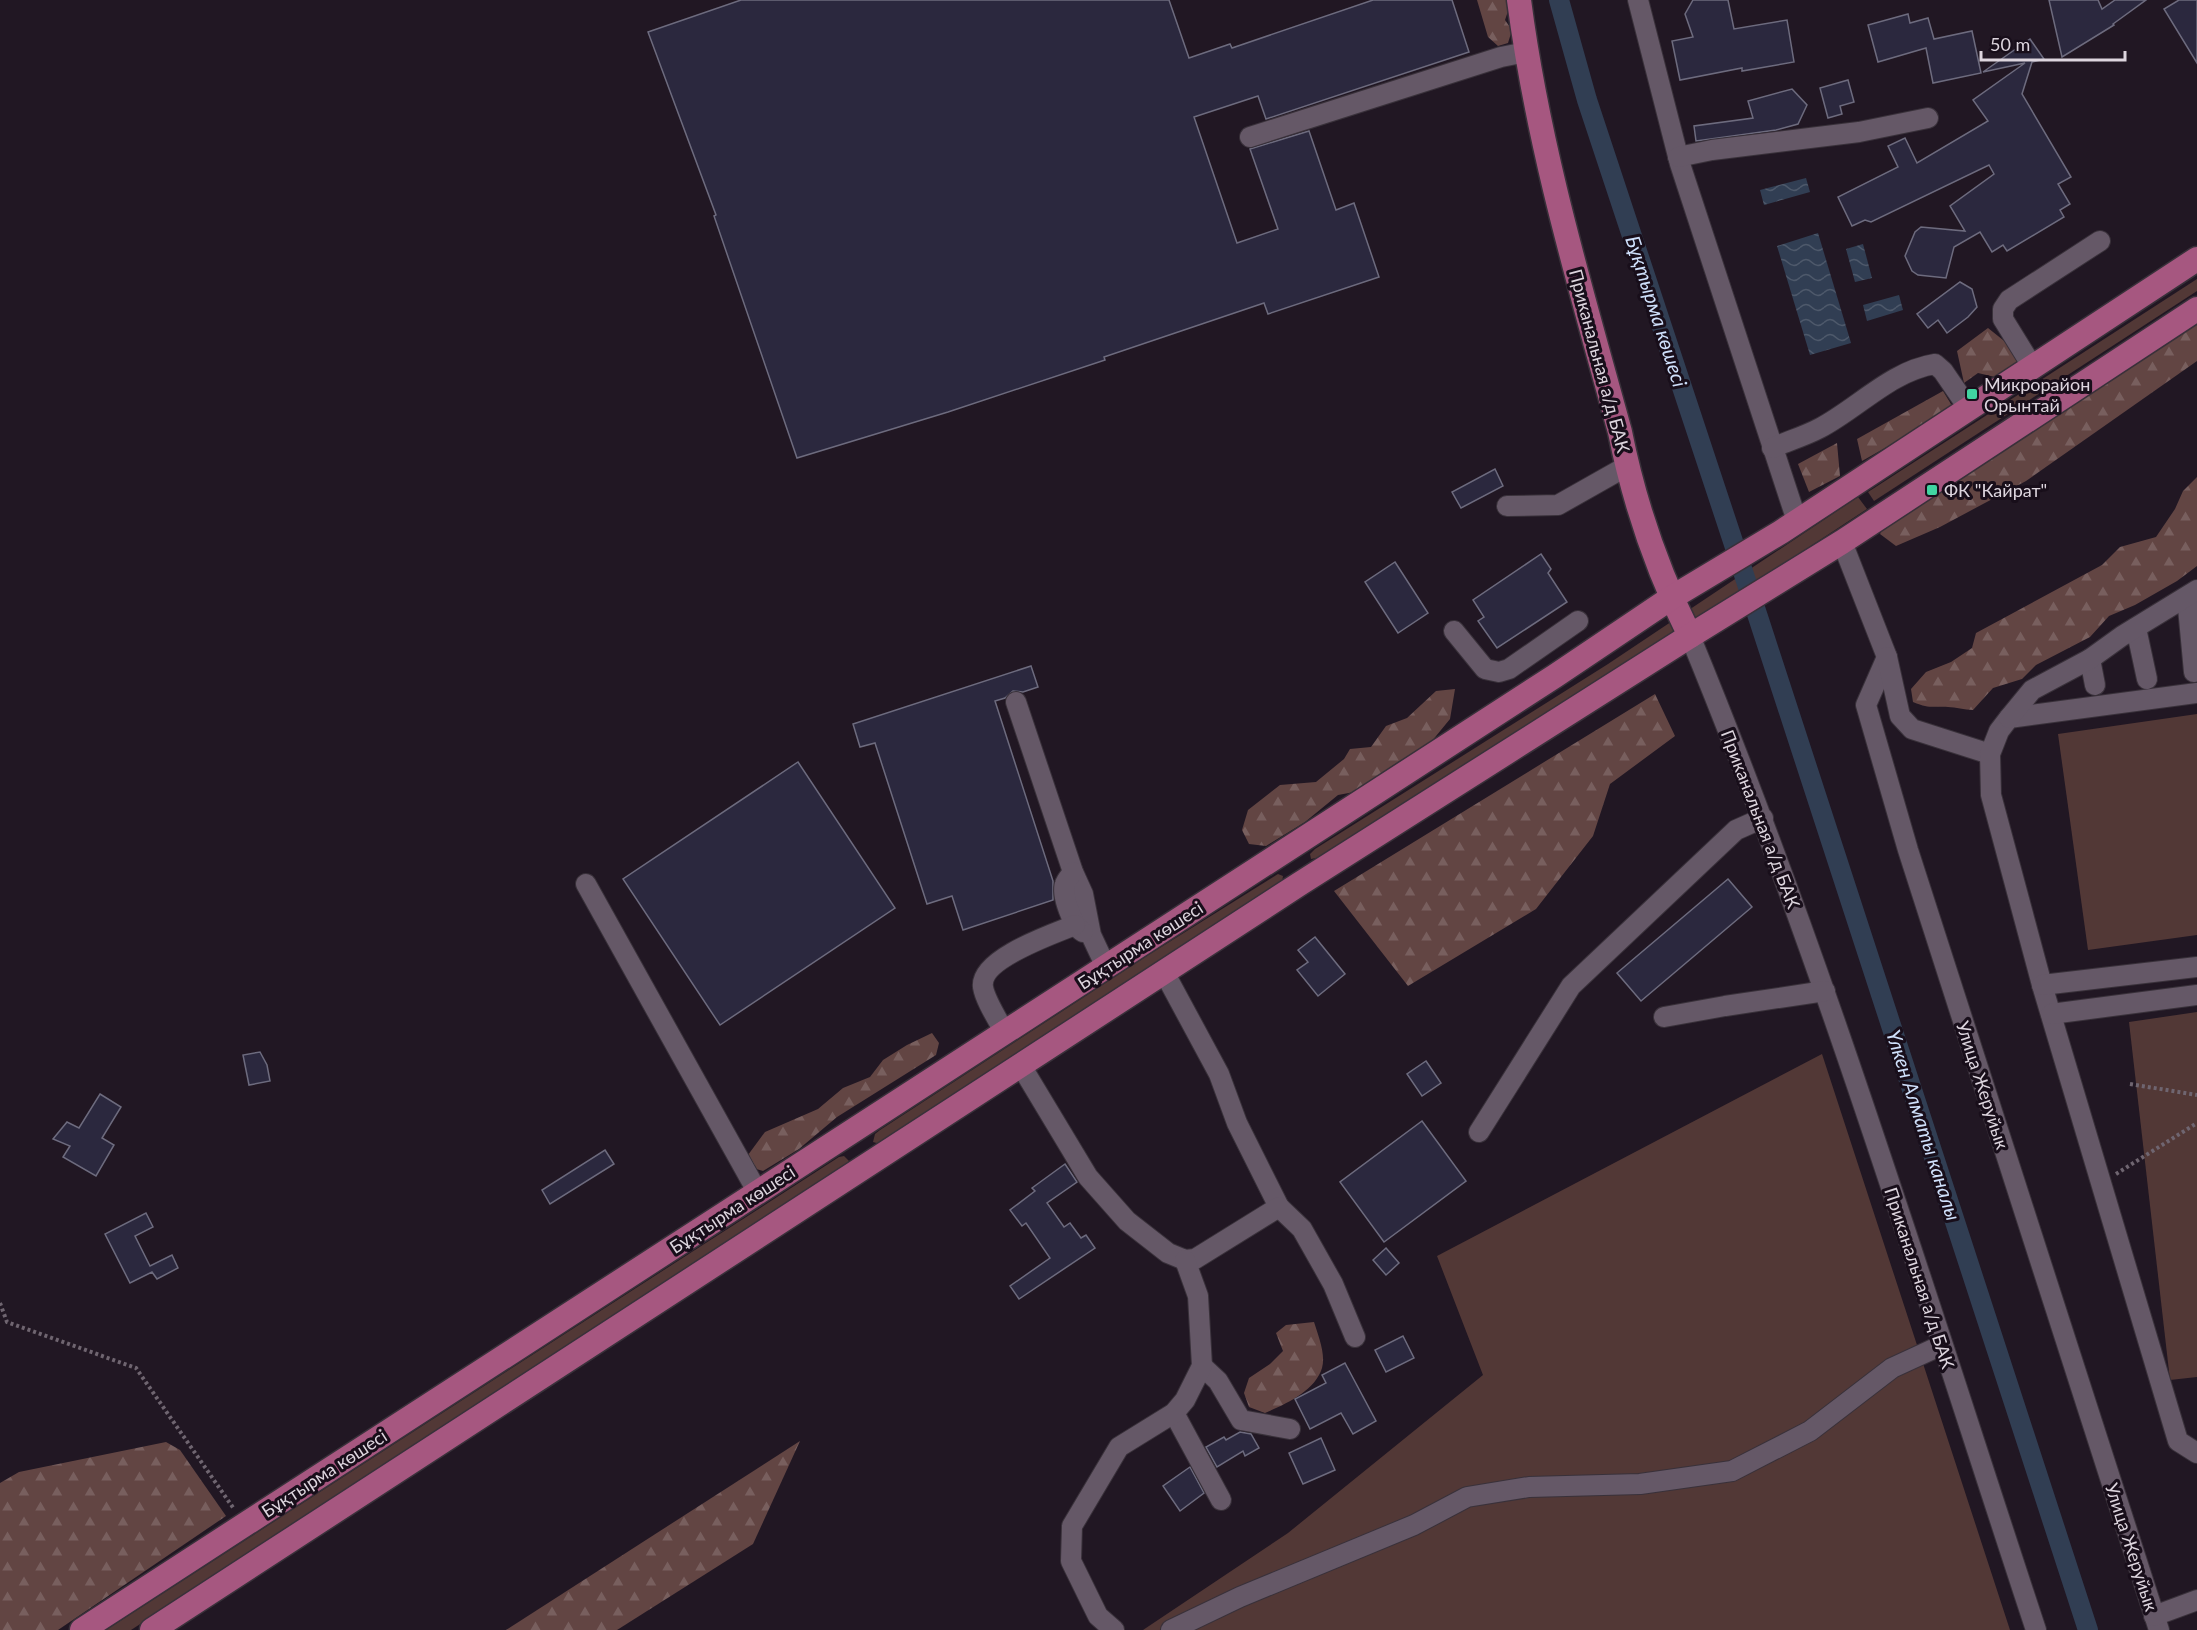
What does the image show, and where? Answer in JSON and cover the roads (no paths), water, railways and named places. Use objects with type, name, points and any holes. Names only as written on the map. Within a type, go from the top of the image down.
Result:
[{"type":"main road","name":"Приканальная а/д БАК","points":[[1519,0],[1526,52],[1560,212],[1620,432],[1627,466],[1671,598],[1699,630]]},
{"type":"main road","name":"Бұқтырма көшесі","points":[[82,1630],[1555,676],[1671,598],[1789,527],[2197,259]]},
{"type":"main road","name":"Бұқтырма көшесі","points":[[152,1630],[869,1162],[1301,883],[1699,630],[1842,542],[2197,309]]},
{"type":"main road","points":[[1282,853],[1301,883]]},
{"type":"main road","points":[[852,1131],[869,1162]]},
{"type":"street","points":[[1638,0],[1678,157],[1772,448],[1789,527]]},
{"type":"street","points":[[1250,137],[1501,57],[1526,52]]},
{"type":"street","points":[[1678,157],[1712,150],[1859,132],[1928,118]]},
{"type":"street","points":[[2032,366],[2003,319],[2003,309],[2009,300],[2100,241]]},
{"type":"street","points":[[1772,448],[1820,429],[1898,377],[1921,366],[1935,364],[1943,371],[1969,409]]},
{"type":"street","points":[[1508,506],[1558,505],[1627,466]]},
{"type":"street","points":[[1842,542],[1887,657],[1900,716],[1912,729],[1990,754]]},
{"type":"street","points":[[2192,593],[2090,658],[2032,690],[1999,731],[1990,754],[1991,795],[2042,985],[2178,1441],[2197,1452]]},
{"type":"street","points":[[2192,593],[2194,672]]},
{"type":"street","points":[[1454,631],[1485,669],[1499,672],[1509,669],[1578,621]]},
{"type":"street","points":[[2136,628],[2147,679]]},
{"type":"street","name":"Приканальная а/д БАК","points":[[1699,630],[1825,991],[2036,1630]]},
{"type":"street","points":[[1538,649],[1555,676]]},
{"type":"street","name":"Улица Жеруйык","points":[[1887,657],[1866,705],[1908,850],[2157,1623]]},
{"type":"street","points":[[2090,658],[2095,684]]},
{"type":"street","points":[[2010,718],[2197,693]]},
{"type":"street","points":[[1016,702],[1073,872],[1064,884],[1065,894],[1083,930],[1106,967]]},
{"type":"street","points":[[1479,1132],[1570,986],[1736,830],[1763,818]]},
{"type":"street","points":[[586,884],[758,1192]]},
{"type":"street","points":[[1005,1033],[983,987],[983,978],[989,967],[1010,954],[1083,930]]},
{"type":"street","points":[[2042,985],[2197,967]]},
{"type":"street","points":[[1164,972],[1219,1074],[1237,1124],[1279,1207],[1302,1229],[1333,1284],[1355,1337]]},
{"type":"street","points":[[1664,1017],[1825,991]]},
{"type":"street","points":[[2051,1014],[2197,995]]},
{"type":"street","points":[[1020,1065],[1088,1177],[1127,1221],[1168,1253],[1185,1260],[1195,1259],[1279,1207]]},
{"type":"street","points":[[1114,1630],[1098,1616],[1071,1562],[1072,1526],[1119,1447],[1174,1413],[1185,1400],[1202,1366],[1198,1296],[1185,1260]]},
{"type":"street","points":[[1171,1630],[1240,1597],[1414,1525],[1467,1497],[1529,1487],[1641,1484],[1732,1471],[1810,1431],[1892,1368],[1942,1345]]},
{"type":"street","points":[[1202,1366],[1218,1381],[1242,1420],[1290,1429]]},
{"type":"street","points":[[1174,1413],[1221,1500]]},
{"type":"street","points":[[2157,1623],[2197,1600]]},
{"type":"water","points":[[1806,178],[1810,192],[1764,205],[1760,190]]},
{"type":"water","points":[[1818,233],[1851,343],[1810,355],[1777,246]]},
{"type":"water","points":[[1863,244],[1872,278],[1855,282],[1846,249]]},
{"type":"water","points":[[1899,295],[1903,310],[1867,321],[1863,305]]},
{"type":"waterway","name":"Үлкен Алматы каналы","points":[[1559,0],[1587,100],[2088,1630]]},
{"type":"place","name":"Микрорайон Орынтай","points":[[1972,394]]},
{"type":"place","name":"ФК \"Кайрат\"","points":[[1932,490]]}]
